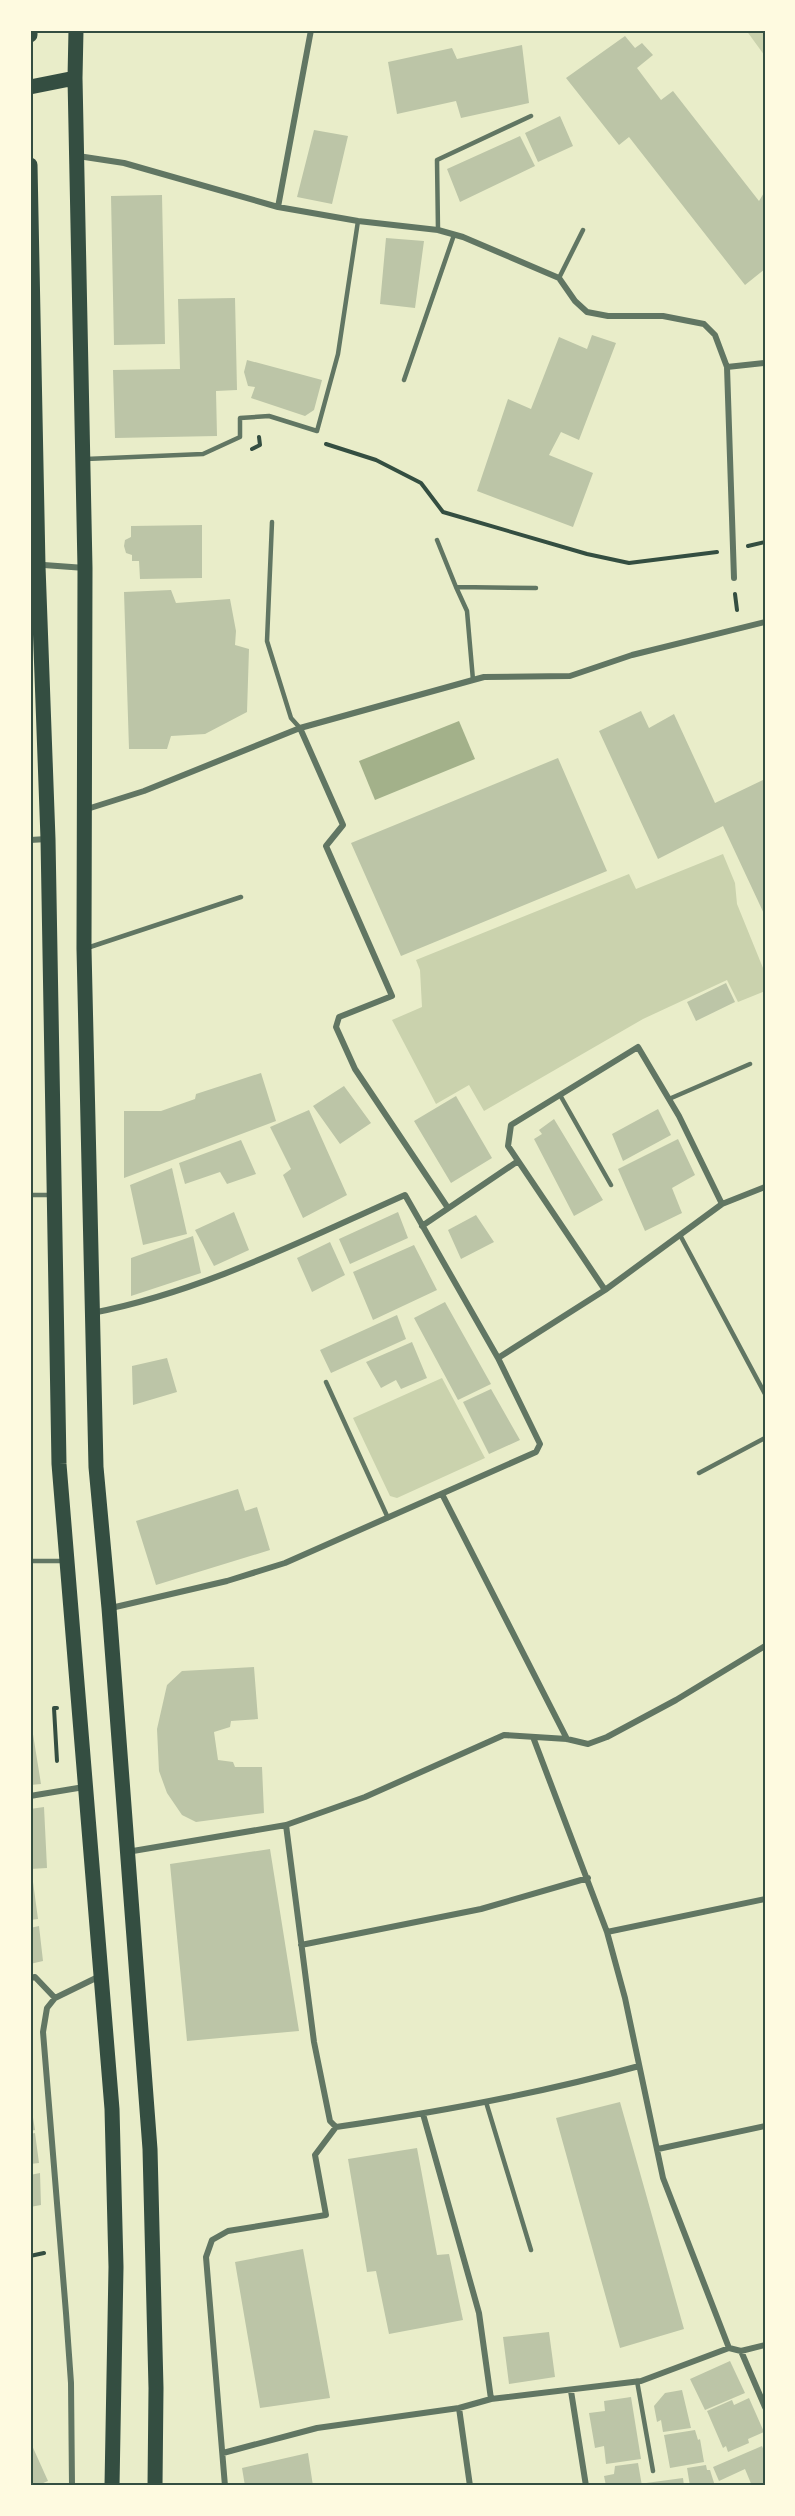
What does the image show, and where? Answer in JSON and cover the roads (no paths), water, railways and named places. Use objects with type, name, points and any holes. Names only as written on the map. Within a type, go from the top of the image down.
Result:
[{"type":"main road","points":[[30,30],[30,35]]},
{"type":"main road","points":[[76,30],[75,78],[86,568],[84,949],[96,1467],[109,1608],[150,2149],[156,2376],[155,2486]]},
{"type":"main road","points":[[30,87],[75,78]]},
{"type":"main road","points":[[30,165],[34,565],[48,839],[59,1464],[111,2109],[116,2267],[112,2486]]},
{"type":"street","points":[[278,207],[311,30]]},
{"type":"street","points":[[78,156],[123,163],[278,207],[358,221],[438,230],[559,278],[575,301],[587,312],[608,316],[663,316],[704,324],[715,335],[727,367],[734,578]]},
{"type":"street","points":[[727,367],[765,363]]},
{"type":"street","points":[[34,565],[86,568]]},
{"type":"street","points":[[83,810],[144,791],[300,728],[473,680],[484,677],[570,676],[632,656],[765,622]]},
{"type":"street","points":[[300,728],[343,825],[326,846],[392,996],[339,1017],[336,1027],[355,1069],[448,1208]]},
{"type":"street","points":[[30,840],[48,839]]},
{"type":"street","points":[[605,1290],[508,1146],[511,1125],[638,1047],[669,1099],[722,1204]]},
{"type":"street","points":[[422,1226],[518,1161]]},
{"type":"street","points":[[498,1358],[605,1290],[722,1204],[765,1187]]},
{"type":"street","points":[[92,1313],[122,1307],[224,1275],[405,1195],[498,1358],[540,1444],[536,1452],[285,1563],[227,1581],[109,1608]]},
{"type":"street","points":[[442,1494],[567,1739]]},
{"type":"street","points":[[127,1852],[286,1825],[365,1797],[504,1735],[567,1739],[588,1744],[607,1737],[765,1646]]},
{"type":"street","points":[[533,1737],[588,1878],[606,1932],[625,1998],[663,2178],[729,2348]]},
{"type":"street","points":[[30,1796],[84,1787]]},
{"type":"street","points":[[286,1825],[314,2042],[330,2121],[336,2127]]},
{"type":"street","points":[[301,1945],[481,1910],[588,1878]]},
{"type":"street","points":[[606,1932],[765,1899]]},
{"type":"street","points":[[72,2486],[67,2325],[43,2032],[47,2008],[55,1998],[100,1976]]},
{"type":"street","points":[[30,1978],[35,1977],[55,1998]]},
{"type":"street","points":[[225,2486],[206,2257],[212,2240],[228,2232],[326,2215],[315,2155],[336,2127],[423,2114],[560,2088],[639,2066]]},
{"type":"street","points":[[423,2114],[479,2313],[490,2400]]},
{"type":"street","points":[[658,2149],[765,2126]]},
{"type":"street","points":[[223,2453],[317,2428],[459,2408],[490,2400],[637,2381],[729,2348],[741,2351],[765,2345]]},
{"type":"street","points":[[741,2351],[765,2407]]},
{"type":"street","points":[[571,2391],[586,2486]]},
{"type":"street","points":[[459,2408],[471,2486]]},
{"type":"lane","points":[[438,230],[437,160],[531,116]]},
{"type":"lane","points":[[84,459],[204,454],[240,436],[240,418],[269,416],[317,431],[338,354],[358,221]]},
{"type":"lane","points":[[559,278],[583,230]]},
{"type":"lane","points":[[404,380],[454,235]]},
{"type":"lane","points":[[272,522],[267,641],[291,718],[300,728]]},
{"type":"lane","points":[[437,540],[467,611],[473,680]]},
{"type":"lane","points":[[456,587],[536,588]]},
{"type":"lane","points":[[84,949],[241,897]]},
{"type":"lane","points":[[669,1099],[750,1064]]},
{"type":"lane","points":[[560,1095],[611,1185]]},
{"type":"lane","points":[[30,1195],[54,1195]]},
{"type":"lane","points":[[680,1235],[765,1394]]},
{"type":"lane","points":[[326,1382],[388,1518]]},
{"type":"lane","points":[[699,1473],[765,1438]]},
{"type":"lane","points":[[30,1560],[68,1562]]},
{"type":"lane","points":[[486,2102],[531,2250]]},
{"type":"lane","points":[[637,2381],[653,2471]]}]
